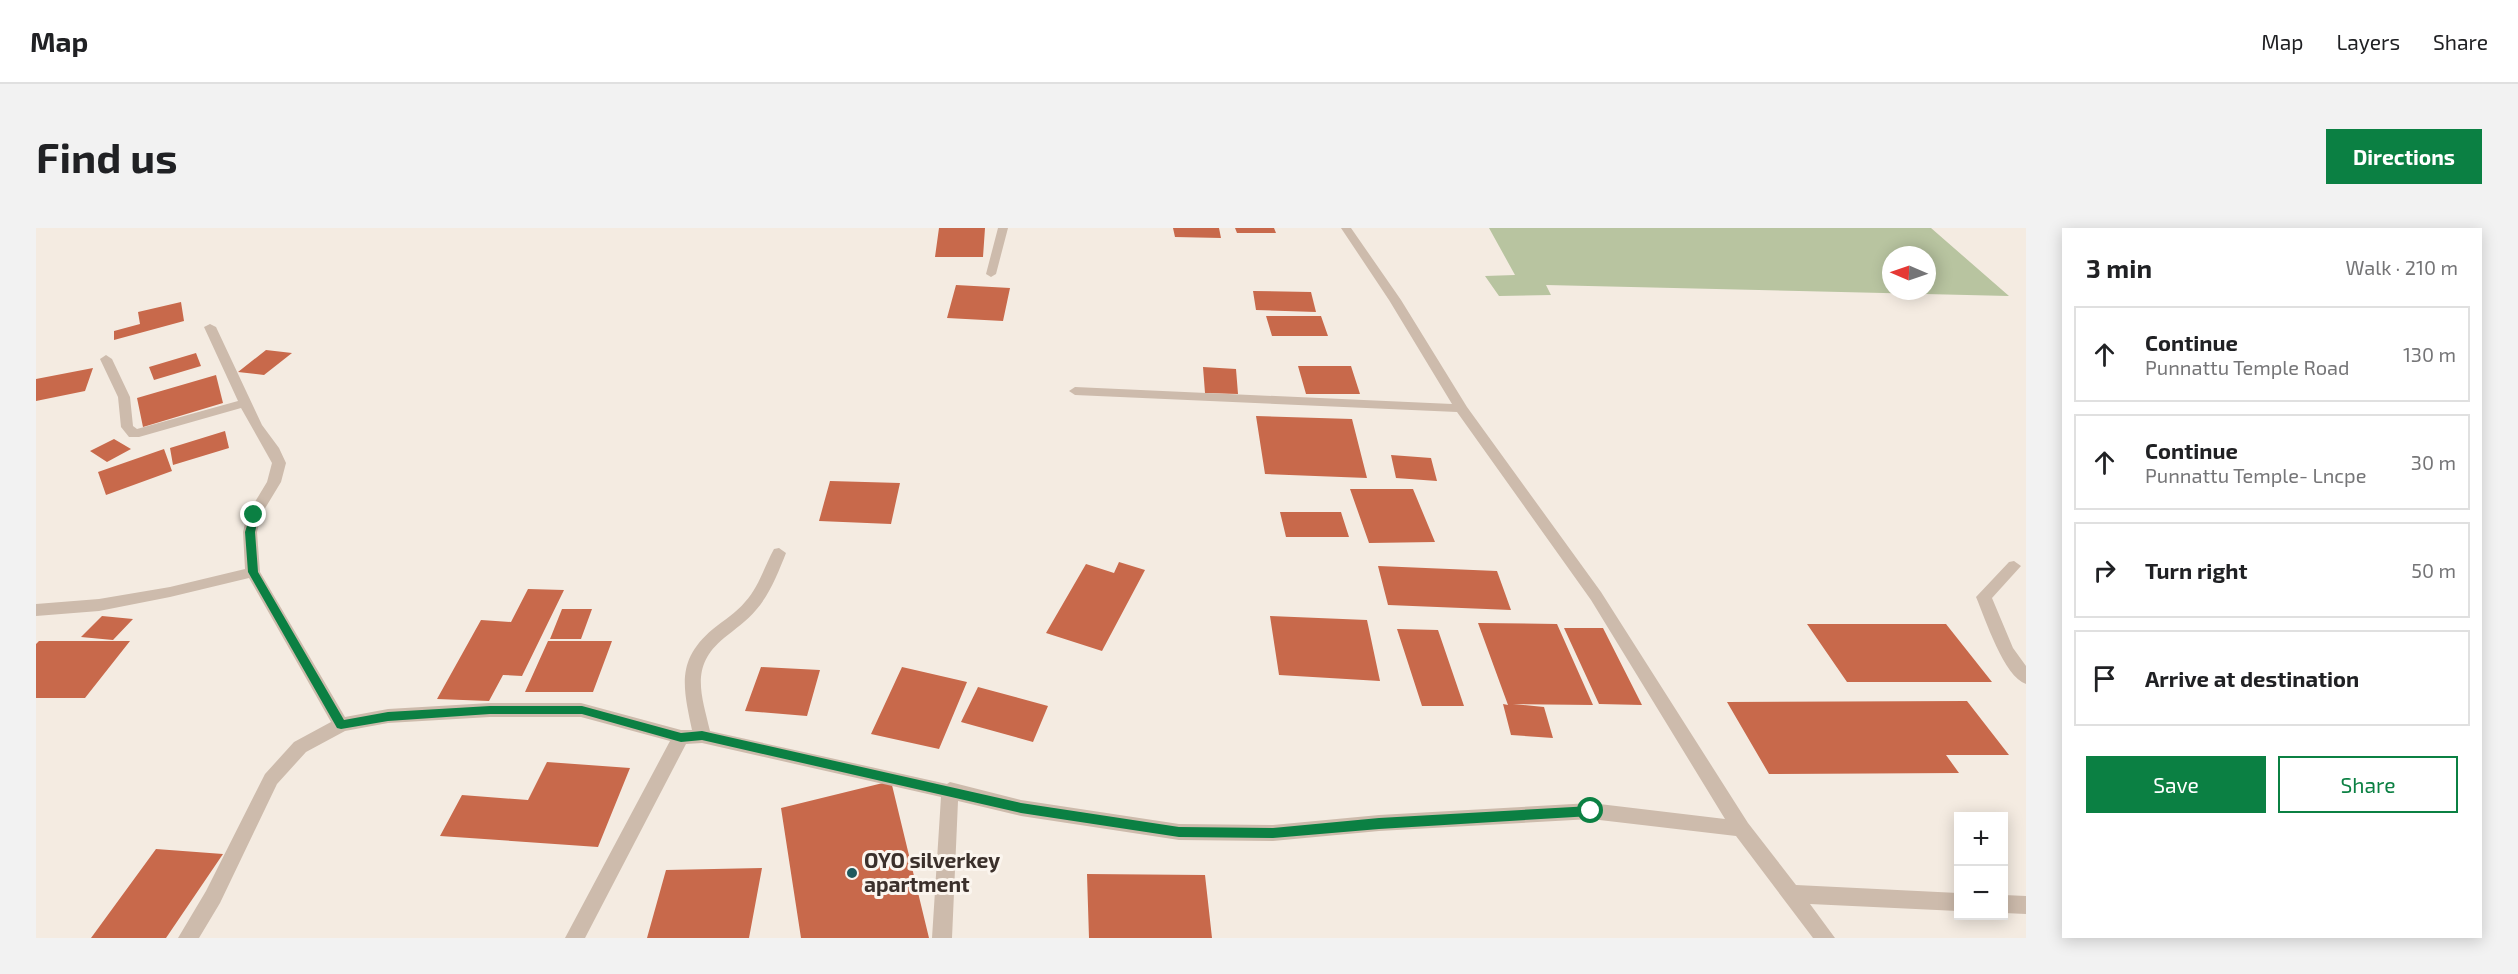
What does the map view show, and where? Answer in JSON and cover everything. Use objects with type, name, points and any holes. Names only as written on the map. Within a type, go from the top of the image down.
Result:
[{"type":"street","points":[[992,274],[1003,228]]},
{"type":"street","points":[[1346,228],[1395,300],[1461,408],[1596,596],[1742,829],[1825,938]]},
{"type":"street","points":[[210,327],[246,404],[279,463],[274,482],[254,515],[250,532],[253,572],[341,725]]},
{"type":"street","points":[[106,359],[124,397],[127,427],[134,434],[246,404]]},
{"type":"street","points":[[1075,391],[1461,408]]},
{"type":"street","points":[[702,736],[692,677],[697,655],[715,634],[744,613],[763,590],[778,553]]},
{"type":"street","points":[[2014,566],[1984,597],[2006,651],[2026,678]]},
{"type":"street","points":[[36,610],[99,605],[170,592],[253,572]]},
{"type":"street","points":[[188,938],[213,897],[271,779],[300,747],[341,725],[410,715],[490,710],[582,710],[681,737],[702,736],[950,790],[1021,808],[1179,832],[1273,833],[1379,823],[1591,811],[1742,829]]},
{"type":"street","points":[[575,938],[681,737]]},
{"type":"street","points":[[942,938],[950,790]]},
{"type":"street","points":[[1792,894],[1954,902]]},
{"type":"street","points":[[2008,904],[2026,905]]},
{"type":"green space","points":[[1489,228],[1931,228],[2009,296],[1936,294],[1936,246],[1882,246],[1882,293],[1546,285],[1551,295],[1499,296],[1485,276],[1515,275]]},
{"type":"building","points":[[939,228],[985,228],[983,257],[935,257]]},
{"type":"building","points":[[1173,228],[1219,228],[1221,238],[1175,237]]},
{"type":"building","points":[[1235,228],[1274,228],[1276,233],[1237,233]]},
{"type":"building","points":[[956,285],[1010,288],[1003,321],[947,318]]},
{"type":"building","points":[[1253,291],[1311,292],[1316,312],[1256,310]]},
{"type":"building","points":[[181,302],[184,321],[114,340],[114,331],[140,324],[138,312]]},
{"type":"building","points":[[1266,316],[1321,316],[1328,336],[1272,336]]},
{"type":"building","points":[[266,350],[292,353],[264,375],[238,372]]},
{"type":"building","points":[[196,353],[201,366],[154,380],[149,367]]},
{"type":"building","points":[[1298,366],[1351,366],[1360,394],[1306,394]]},
{"type":"building","points":[[1203,367],[1236,369],[1238,394],[1205,393]]},
{"type":"building","points":[[93,368],[85,391],[36,401],[36,379]]},
{"type":"building","points":[[216,375],[223,403],[143,427],[137,398]]},
{"type":"building","points":[[1256,416],[1352,419],[1367,478],[1265,474]]},
{"type":"building","points":[[225,431],[229,448],[173,465],[170,448]]},
{"type":"building","points":[[114,439],[131,449],[107,462],[90,451]]},
{"type":"building","points":[[164,449],[172,471],[106,495],[98,472]]},
{"type":"building","points":[[1391,455],[1431,458],[1437,481],[1396,478]]},
{"type":"building","points":[[830,481],[900,483],[891,524],[819,521]]},
{"type":"building","points":[[1350,489],[1413,489],[1435,542],[1369,543]]},
{"type":"building","points":[[1280,512],[1341,512],[1349,537],[1286,537]]},
{"type":"building","points":[[1119,562],[1145,570],[1102,651],[1046,633],[1086,564],[1114,573]]},
{"type":"building","points":[[1378,566],[1497,571],[1511,610],[1388,605]]},
{"type":"building","points":[[528,589],[564,590],[522,676],[503,675],[489,701],[437,699],[481,620],[511,622]]},
{"type":"building","points":[[562,609],[592,609],[581,639],[550,639]]},
{"type":"building","points":[[102,616],[133,619],[113,640],[81,637]]},
{"type":"building","points":[[1270,616],[1367,620],[1380,681],[1279,675]]},
{"type":"building","points":[[1478,623],[1557,624],[1593,705],[1513,704],[1544,707],[1553,738],[1511,735],[1503,704],[1508,705]]},
{"type":"building","points":[[1807,624],[1946,624],[1992,682],[1847,682]]},
{"type":"building","points":[[1564,628],[1603,628],[1642,705],[1599,704]]},
{"type":"building","points":[[1397,629],[1438,630],[1464,706],[1422,706]]},
{"type":"building","points":[[39,641],[130,641],[85,698],[36,698],[36,644]]},
{"type":"building","points":[[548,641],[612,641],[593,692],[525,692]]},
{"type":"building","points":[[761,667],[820,670],[807,716],[745,711]]},
{"type":"building","points":[[902,667],[967,682],[939,749],[871,734]]},
{"type":"building","points":[[978,687],[1048,706],[1033,742],[961,722]]},
{"type":"building","points":[[1967,701],[2009,755],[1946,755],[1959,773],[1769,774],[1727,702]]},
{"type":"building","points":[[547,762],[630,768],[598,847],[440,836],[462,795],[528,800]]},
{"type":"building","name":"OYO silverkey apartment","points":[[891,781],[929,938],[801,938],[781,808]]},
{"type":"building","points":[[156,849],[223,854],[166,938],[91,938]]},
{"type":"building","points":[[762,868],[749,938],[647,938],[666,870]]},
{"type":"building","points":[[1087,874],[1205,875],[1212,938],[1089,938]]},
{"type":"place","name":"OYO silverkey apartment","points":[[852,873]]},
{"type":"route","points":[[254,515],[250,532],[253,572],[341,725],[388,716],[490,710],[582,710],[681,737],[702,736],[950,790],[1021,808],[1179,832],[1273,833],[1379,823],[1591,811]]}]
